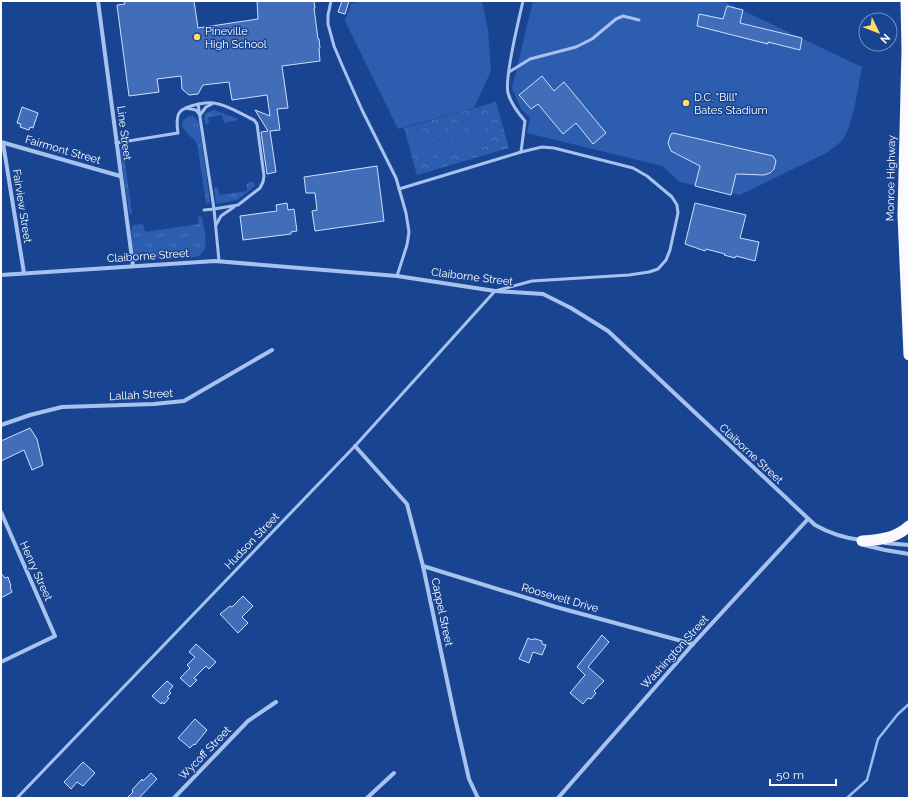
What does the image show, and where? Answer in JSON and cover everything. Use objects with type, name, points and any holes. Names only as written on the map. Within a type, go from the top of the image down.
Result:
[{"type":"highway","name":"Monroe Highway","points":[[906,1],[907,50],[903,215],[909,355]]},
{"type":"highway","points":[[858,540],[887,538],[903,531],[909,526]]},
{"type":"street","name":"Line Street","points":[[98,1],[133,266]]},
{"type":"street","name":"Fairmont Street","points":[[2,143],[120,176]]},
{"type":"street","name":"Fairview Street","points":[[2,143],[24,273]]},
{"type":"street","name":"Claiborne Street","points":[[1,275],[218,262],[397,276],[495,291],[543,294],[571,308],[608,331],[808,519],[823,530],[844,538],[909,545]]},
{"type":"street","name":"Lallah Street","points":[[1,425],[30,415],[62,407],[154,404],[184,401],[272,350]]},
{"type":"street","name":"Cappel Street","points":[[355,446],[407,504],[423,566],[469,779],[478,798]]},
{"type":"street","name":"Henry Street","points":[[1,512],[55,636],[1,662]]},
{"type":"street","name":"Washington Street","points":[[558,798],[693,644],[808,519]]},
{"type":"street","name":"Claiborne Street","points":[[858,540],[865,545],[877,549],[909,554]]},
{"type":"street","name":"Roosevelt Drive","points":[[423,566],[556,607],[693,644]]},
{"type":"street","name":"Wycoff Street","points":[[174,798],[248,721],[276,702]]},
{"type":"street","points":[[367,798],[394,773]]},
{"type":"lane","points":[[331,1],[328,24],[334,46],[362,110],[396,178],[406,213],[409,232],[407,245],[397,276]]},
{"type":"lane","points":[[521,152],[525,121],[516,110],[507,92],[508,72],[523,1]]},
{"type":"lane","points":[[508,72],[530,59],[576,47],[592,39],[616,19],[623,16],[639,20]]},
{"type":"lane","points":[[116,143],[178,133],[176,121],[181,110],[198,104],[214,103],[254,120],[258,124],[264,176],[263,182],[260,188],[221,216],[215,227]]},
{"type":"lane","points":[[200,115],[206,107],[214,103]]},
{"type":"lane","points":[[198,104],[214,209],[218,262]]},
{"type":"lane","points":[[185,108],[196,110],[200,115]]},
{"type":"lane","points":[[399,189],[542,147],[554,148],[633,168],[647,176],[672,198],[677,205],[678,213],[670,250],[666,260],[658,268],[649,272],[629,275],[532,281],[495,291]]},
{"type":"lane","points":[[204,210],[238,205]]},
{"type":"lane","name":"Hudson Street","points":[[18,798],[355,446],[495,291]]},
{"type":"green space","points":[[358,1],[482,1],[488,30],[491,71],[474,108],[398,129],[345,21],[351,4]]},
{"type":"green space","name":"D.C. \"Bill\" Bates Stadium","points":[[533,1],[723,1],[862,67],[855,104],[847,132],[843,139],[835,147],[826,153],[740,195],[680,182],[662,166],[527,133],[530,118],[521,109],[512,88]]},
{"type":"green space","points":[[496,102],[509,148],[417,175],[404,128]]},
{"type":"green space","points":[[214,110],[238,120],[224,123],[222,115],[208,117],[209,123],[206,125],[204,118],[206,113]]},
{"type":"green space","points":[[481,114],[489,145],[475,149],[467,118]]},
{"type":"green space","points":[[190,116],[193,116],[199,122],[210,202],[208,204],[206,203],[197,143],[184,130],[182,123]]},
{"type":"green space","points":[[462,120],[471,150],[457,154],[448,124]]},
{"type":"green space","points":[[444,125],[452,155],[438,159],[430,129]]},
{"type":"green space","points":[[425,130],[434,161],[420,165],[411,134]]},
{"type":"green space","points":[[121,148],[123,149],[132,213],[131,215],[129,213]]},
{"type":"green space","points":[[249,182],[253,182],[255,186],[237,200],[216,204],[215,188],[218,188],[219,195],[247,191],[247,184]]},
{"type":"green space","points":[[199,216],[202,218],[206,240],[204,250],[201,254],[196,257],[143,260],[135,255],[132,240],[133,225],[143,224],[145,232],[199,224]]},
{"type":"building","name":"Pineville High School","points":[[124,1],[194,1],[198,28],[258,19],[257,1],[314,1],[320,48],[320,61],[282,66],[288,108],[277,109],[280,130],[270,131],[276,172],[267,174],[261,132],[268,131],[255,110],[270,116],[267,95],[232,100],[229,82],[203,85],[198,94],[189,95],[182,89],[181,76],[157,79],[159,92],[129,96],[117,5],[125,4]]},
{"type":"building","points":[[342,1],[349,1],[345,14],[338,12]]},
{"type":"building","points":[[727,6],[743,10],[740,23],[802,38],[800,50],[768,42],[768,44],[697,26],[699,14],[723,19]]},
{"type":"building","points":[[542,76],[554,91],[564,82],[606,133],[593,144],[576,123],[563,134],[538,104],[531,109],[519,95]]},
{"type":"building","points":[[22,107],[38,113],[33,128],[30,127],[29,130],[20,127],[21,124],[17,123]]},
{"type":"building","points":[[673,133],[773,156],[776,161],[774,169],[770,173],[764,175],[736,174],[731,195],[695,186],[700,166],[671,151],[668,143],[671,134]]},
{"type":"building","points":[[377,166],[384,221],[315,231],[312,211],[317,210],[315,193],[306,193],[304,177]]},
{"type":"building","points":[[287,203],[288,210],[294,209],[297,231],[291,232],[291,234],[243,240],[240,216],[277,211],[276,205]]},
{"type":"building","points":[[695,203],[746,215],[740,238],[759,242],[755,261],[736,256],[735,258],[706,249],[705,251],[685,244]]},
{"type":"building","points":[[30,428],[37,439],[43,465],[32,470],[24,450],[1,461],[1,441]]},
{"type":"building","points":[[1,573],[5,578],[8,577],[12,592],[1,598]]},
{"type":"building","points":[[243,596],[253,606],[242,617],[248,623],[238,633],[220,614],[230,606],[232,607]]},
{"type":"building","points":[[602,635],[609,642],[588,667],[604,681],[594,691],[596,693],[591,699],[588,698],[583,704],[570,693],[585,675],[577,667]]},
{"type":"building","points":[[528,638],[542,641],[542,644],[546,645],[542,655],[533,652],[529,663],[519,659]]},
{"type":"building","points":[[196,644],[216,662],[209,669],[206,666],[194,678],[197,680],[190,687],[180,678],[190,668],[187,665],[195,657],[189,652]]},
{"type":"building","points":[[167,681],[173,686],[169,691],[171,693],[167,697],[169,698],[164,704],[162,702],[161,704],[152,696]]},
{"type":"building","points":[[195,719],[207,730],[195,745],[194,744],[190,748],[178,738]]},
{"type":"building","points":[[83,762],[95,773],[83,786],[77,782],[71,789],[64,782]]},
{"type":"building","points":[[151,773],[157,779],[139,798],[127,798],[142,779],[143,781]]},
{"type":"waterway","points":[[847,798],[867,780],[878,739],[898,714],[909,704]]},
{"type":"place","name":"Pineville High School","points":[[197,37]]},
{"type":"place","name":"D.C. \"Bill\" Bates Stadium","points":[[686,103]]}]
